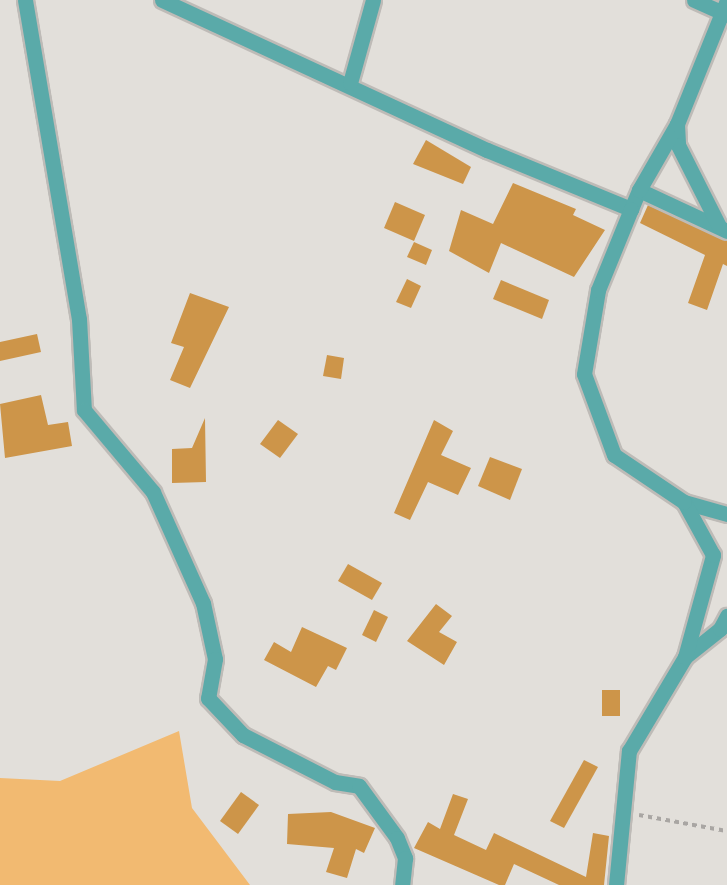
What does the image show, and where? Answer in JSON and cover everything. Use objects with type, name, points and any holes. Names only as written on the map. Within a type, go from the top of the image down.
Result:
[{"type":"street","points":[[25,0],[79,319],[84,410],[153,492],[203,603],[215,659],[208,698],[243,735],[335,782],[358,786],[397,838],[405,858],[402,885]]},
{"type":"street","points":[[162,0],[350,83],[487,150],[631,209]]},
{"type":"street","points":[[350,83],[373,0]]},
{"type":"street","points":[[694,0],[726,9],[677,124],[639,189],[598,290],[584,374],[614,455],[684,502],[727,514]]},
{"type":"street","points":[[677,124],[678,145],[723,228]]},
{"type":"street","points":[[639,189],[723,228]]},
{"type":"street","points":[[616,885],[627,812],[629,751],[685,657],[713,555],[684,502]]},
{"type":"street","points":[[685,657],[720,629],[727,616]]},
{"type":"path","points":[[627,812],[727,831]]},
{"type":"shaded area","points":[[179,731],[192,808],[250,885],[0,885],[0,778],[60,781]]},
{"type":"building","points":[[426,140],[471,167],[463,184],[413,164]]},
{"type":"building","points":[[513,183],[576,209],[573,215],[605,230],[574,277],[501,243],[489,273],[449,251],[461,210],[493,224]]},
{"type":"building","points":[[395,202],[425,215],[414,241],[384,228]]},
{"type":"building","points":[[648,205],[727,241],[727,266],[723,264],[707,310],[688,303],[705,255],[640,223]]},
{"type":"building","points":[[414,242],[432,250],[426,265],[407,257]]},
{"type":"building","points":[[407,279],[421,286],[411,308],[396,302]]},
{"type":"building","points":[[501,280],[549,300],[542,319],[493,299]]},
{"type":"building","points":[[190,293],[229,307],[190,388],[170,380],[184,347],[171,343]]},
{"type":"building","points":[[37,334],[41,352],[0,361],[0,342]]},
{"type":"building","points":[[327,355],[344,358],[341,379],[323,376]]},
{"type":"building","points":[[41,395],[48,425],[68,422],[72,446],[5,458],[0,404]]},
{"type":"building","points":[[205,418],[206,482],[172,483],[172,449],[192,448]]},
{"type":"building","points":[[278,420],[298,434],[280,458],[260,444]]},
{"type":"building","points":[[434,420],[453,431],[441,455],[471,468],[458,495],[428,482],[410,520],[394,513]]},
{"type":"building","points":[[490,457],[522,469],[510,500],[478,486]]},
{"type":"building","points":[[348,564],[382,583],[372,600],[338,581]]},
{"type":"building","points":[[436,604],[452,616],[439,632],[457,642],[444,665],[407,641]]},
{"type":"building","points":[[374,610],[388,617],[376,642],[362,635]]},
{"type":"building","points":[[302,627],[347,648],[336,670],[328,666],[316,687],[264,660],[274,642],[291,652]]},
{"type":"building","points":[[602,690],[620,690],[620,716],[602,716]]},
{"type":"building","points":[[584,760],[598,767],[564,828],[550,821]]},
{"type":"building","points":[[241,792],[259,805],[238,834],[220,821]]},
{"type":"building","points":[[453,794],[468,799],[454,835],[486,850],[494,833],[586,877],[593,833],[609,836],[604,885],[559,885],[514,864],[505,885],[499,885],[414,848],[428,822],[440,829]]},
{"type":"building","points":[[331,812],[375,828],[364,853],[356,849],[347,878],[326,872],[334,848],[287,844],[288,814]]}]
